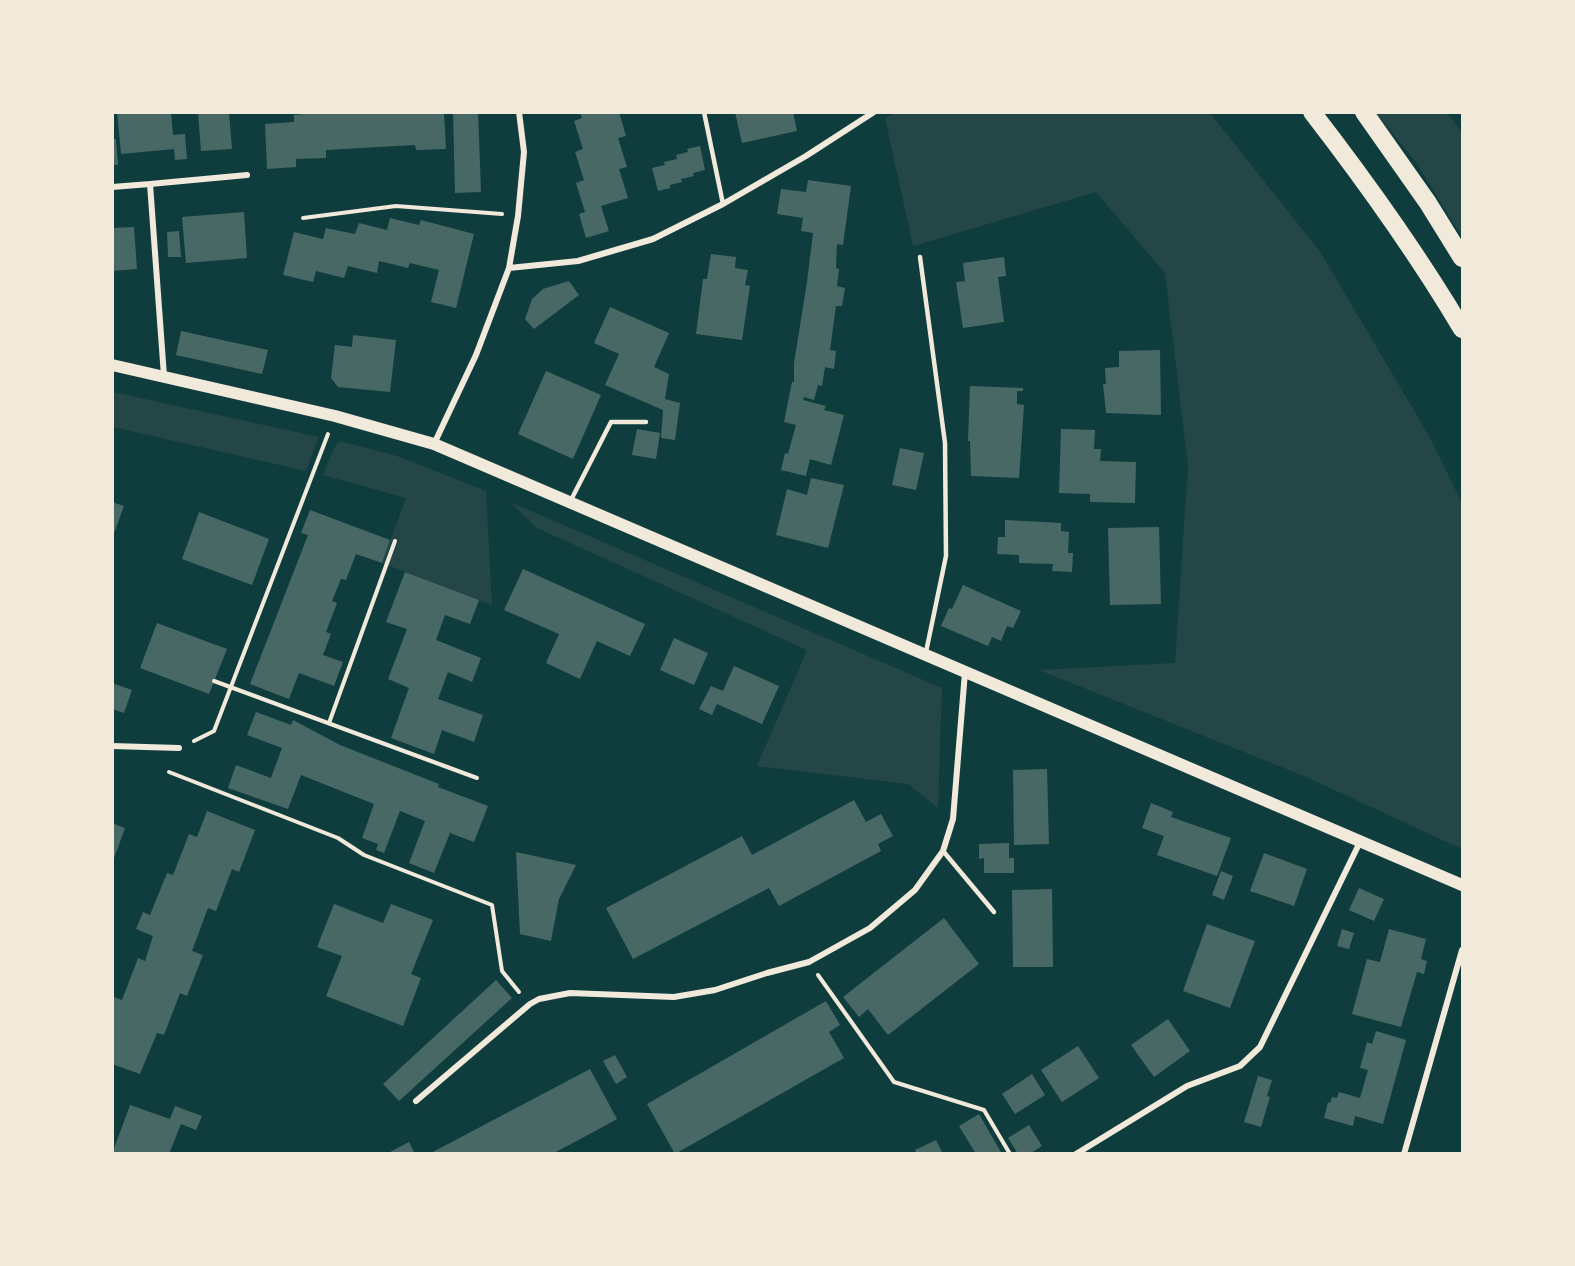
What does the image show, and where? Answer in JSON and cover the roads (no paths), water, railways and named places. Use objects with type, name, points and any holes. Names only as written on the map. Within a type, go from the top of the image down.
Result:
[{"type":"highway","points":[[1312,112],[1375,195],[1430,275],[1462,329]]},
{"type":"highway","points":[[1364,112],[1428,203],[1462,258]]},
{"type":"main road","points":[[112,365],[335,416],[434,444],[1462,885]]},
{"type":"street","points":[[434,444],[476,355],[509,268],[518,216],[524,152],[519,112]]},
{"type":"street","points":[[509,268],[578,261],[653,239],[723,204],[806,156],[874,112]]},
{"type":"street","points":[[112,187],[247,175]]},
{"type":"street","points":[[150,184],[164,376]]},
{"type":"street","points":[[416,1101],[530,1004],[539,999],[570,993],[674,997],[715,990],[809,962],[870,928],[915,890],[943,851],[953,819],[965,672]]},
{"type":"street","points":[[112,746],[179,748]]},
{"type":"street","points":[[1076,1154],[1187,1086],[1240,1066],[1260,1047],[1360,842]]},
{"type":"street","points":[[1404,1154],[1462,950]]},
{"type":"lane","points":[[704,112],[723,204]]},
{"type":"lane","points":[[920,257],[945,443],[946,556],[926,655]]},
{"type":"lane","points":[[570,503],[611,422],[646,422]]},
{"type":"lane","points":[[943,851],[994,912]]}]
